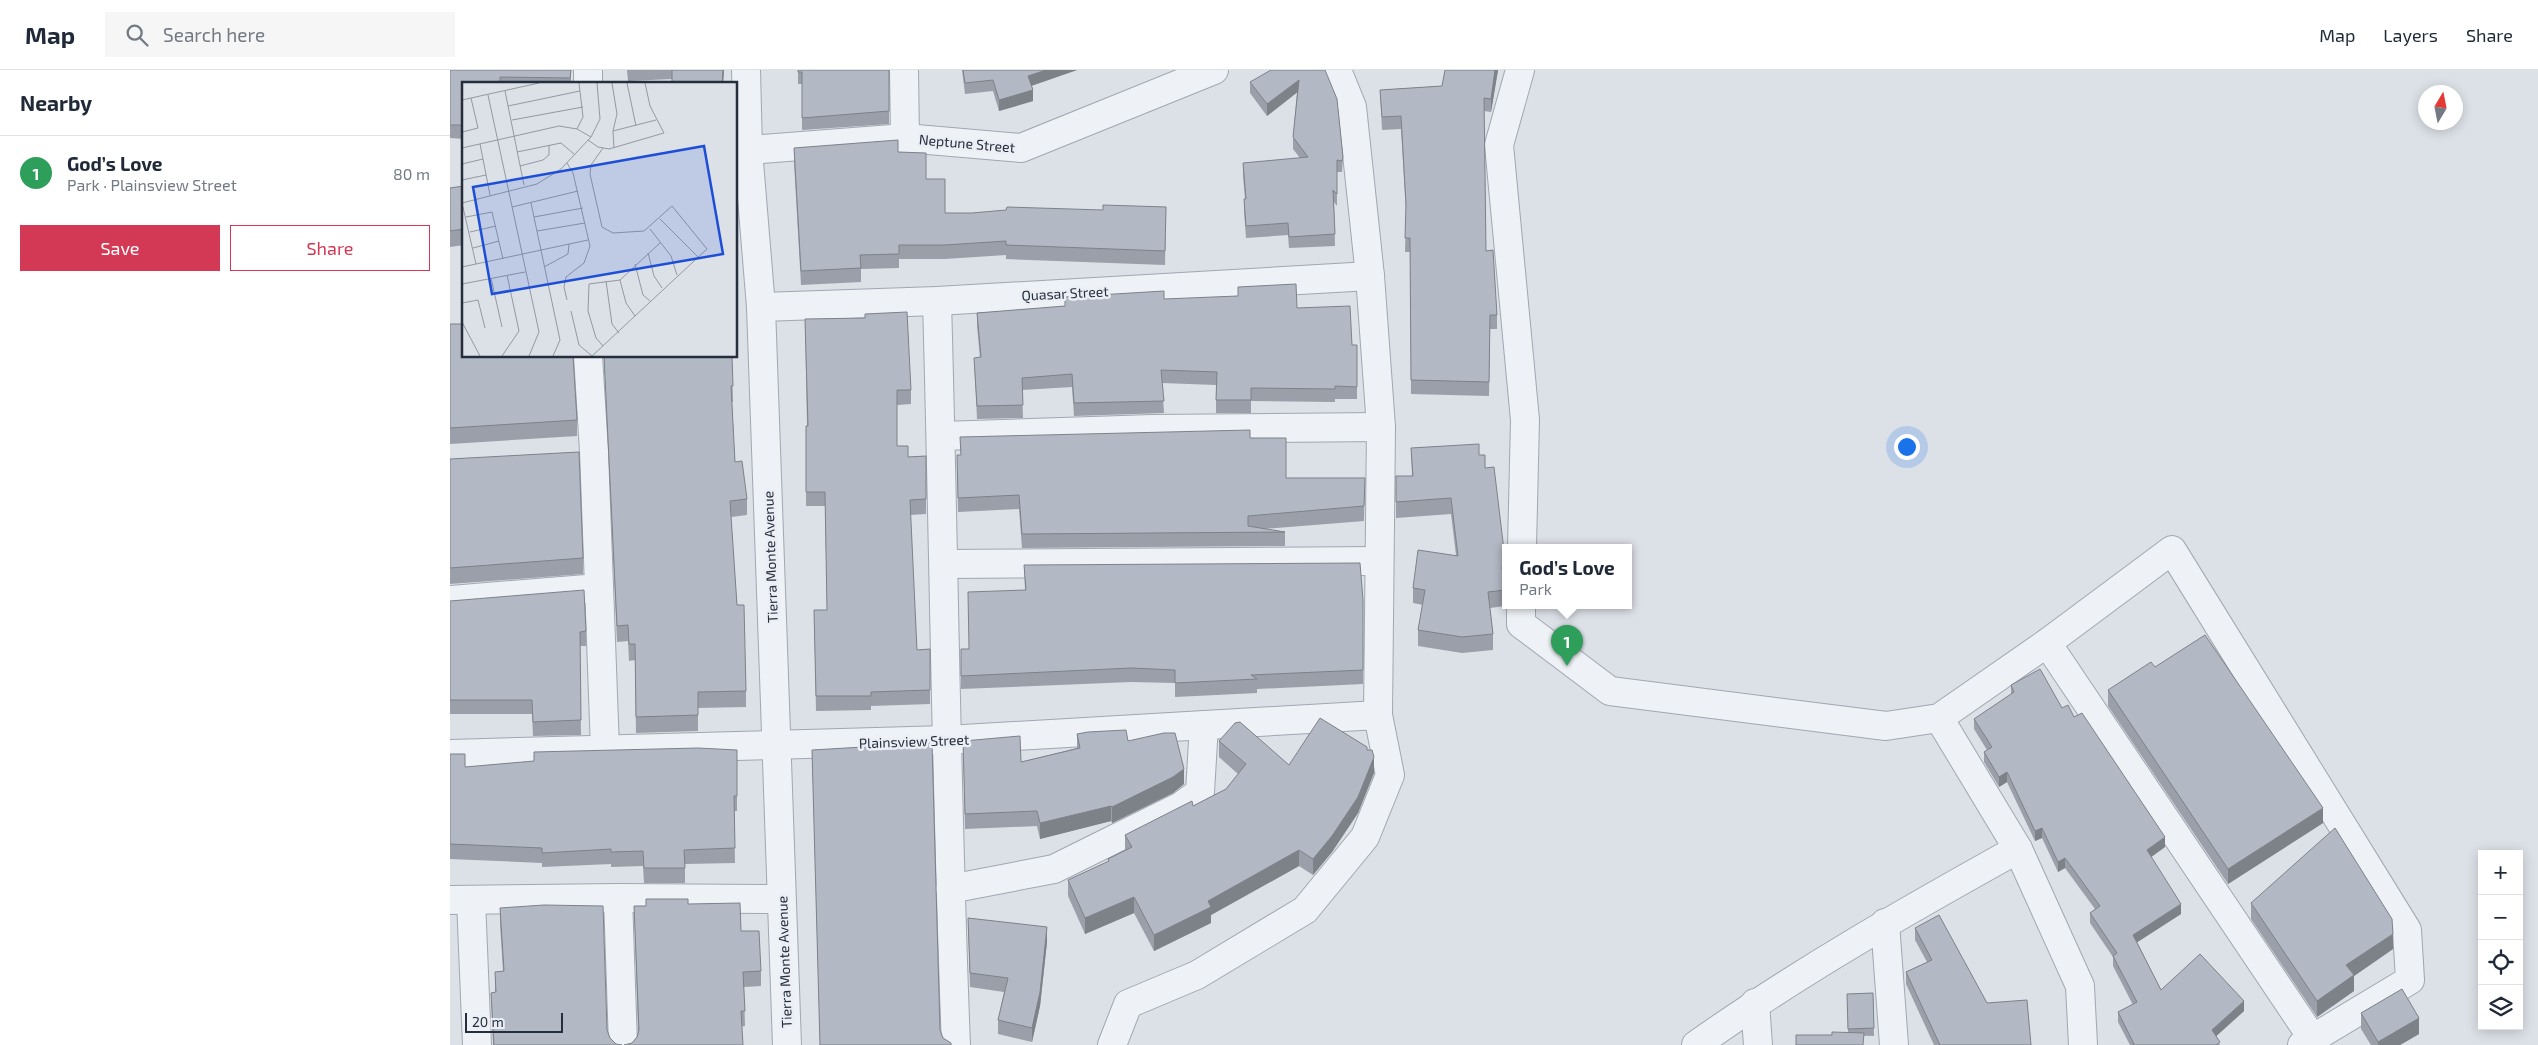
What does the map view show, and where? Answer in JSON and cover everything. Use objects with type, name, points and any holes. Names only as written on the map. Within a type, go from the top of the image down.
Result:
[{"type":"street","name":"Tierra Monte Avenue","points":[[746,70],[742,150],[761,306],[787,1045]]},
{"type":"street","points":[[904,70],[906,138]]},
{"type":"street","name":"Neptune Street","points":[[742,150],[906,138],[1021,148],[1214,70]]},
{"type":"street","points":[[1112,1045],[1128,1004],[1196,975],[1305,910],[1365,837],[1390,775],[1378,714],[1378,560],[1381,428],[1370,276],[1352,107],[1336,70]]},
{"type":"street","points":[[1520,70],[1499,145],[1525,420],[1522,544]]},
{"type":"street","name":"Quasar Street","points":[[761,306],[937,301],[1370,276]]},
{"type":"street","points":[[937,301],[944,564],[946,740],[956,1045]]},
{"type":"street","points":[[588,358],[594,451],[605,749]]},
{"type":"street","points":[[941,436],[1152,429],[1381,428]]},
{"type":"street","points":[[566,453],[594,451]]},
{"type":"street","points":[[1521,609],[1521,624],[1610,691],[1886,726],[1939,718],[2046,643],[2172,550],[2407,930],[2410,980],[2307,1042],[2046,643]]},
{"type":"street","points":[[944,564],[1378,560]]},
{"type":"street","points":[[450,600],[599,588]]},
{"type":"street","name":"Plainsview Street","points":[[450,754],[946,740],[1378,714]]},
{"type":"street","points":[[1939,718],[2018,849],[2080,986],[2083,1045]]},
{"type":"street","points":[[950,889],[1054,869],[1181,806],[1200,792],[1204,725]]},
{"type":"street","points":[[1696,1045],[1755,1003],[1885,923],[2018,849]]},
{"type":"street","points":[[618,898],[623,1045]]},
{"type":"street","points":[[477,1045],[461,900],[618,898],[781,899]]},
{"type":"street","points":[[1885,923],[1894,1045]]},
{"type":"street","points":[[1755,1003],[1758,1045]]},
{"type":"building","points":[[450,70],[571,70],[570,78],[500,77],[500,82],[462,82],[462,125],[450,125]]},
{"type":"building","points":[[672,70],[723,70],[722,82],[672,82]]},
{"type":"building","points":[[798,70],[889,70],[889,111],[802,118],[802,72],[798,72]]},
{"type":"building","points":[[963,70],[1046,70],[1028,76],[1033,90],[999,100],[993,80],[965,83]]},
{"type":"building","points":[[1271,70],[1325,70],[1337,99],[1343,157],[1342,161],[1337,160],[1337,194],[1333,190],[1335,234],[1289,237],[1288,223],[1246,226],[1243,163],[1308,157],[1293,137],[1299,80],[1267,104],[1250,82]]},
{"type":"building","points":[[1445,70],[1495,70],[1491,99],[1484,98],[1486,251],[1493,250],[1497,315],[1490,315],[1489,382],[1411,380],[1410,238],[1405,238],[1406,204],[1401,116],[1382,117],[1380,90],[1442,86]]},
{"type":"building","points":[[898,140],[898,152],[926,153],[926,179],[945,179],[945,213],[1006,210],[1007,207],[1103,210],[1103,205],[1166,207],[1165,251],[1006,245],[1006,241],[945,245],[899,245],[899,254],[860,255],[861,268],[801,271],[794,148]]},
{"type":"building","points":[[462,186],[462,229],[450,231],[450,188]]},
{"type":"building","points":[[1296,284],[1297,308],[1350,306],[1352,345],[1357,345],[1357,387],[1335,386],[1335,389],[1251,388],[1251,400],[1216,400],[1217,372],[1161,370],[1164,401],[1074,403],[1072,374],[1022,378],[1023,405],[977,406],[974,358],[981,357],[977,313],[1065,306],[1065,297],[1164,291],[1164,299],[1238,296],[1238,287]]},
{"type":"building","points":[[907,312],[911,390],[897,390],[897,446],[908,446],[908,457],[926,456],[926,499],[910,500],[917,650],[930,649],[930,690],[871,692],[871,696],[816,696],[814,610],[827,610],[825,492],[806,492],[806,426],[808,426],[805,319],[865,318],[865,314]]},
{"type":"building","points":[[450,324],[462,324],[462,358],[573,358],[577,420],[450,428]]},
{"type":"building","points":[[604,358],[732,358],[733,386],[731,386],[735,462],[742,461],[747,499],[730,501],[737,605],[744,605],[746,691],[698,692],[698,715],[636,717],[635,644],[629,644],[628,625],[617,626]]},
{"type":"building","points":[[1250,430],[1250,438],[1286,438],[1286,478],[1365,478],[1364,506],[1248,516],[1248,526],[1285,532],[1022,534],[1019,495],[958,498],[957,455],[961,455],[960,437]]},
{"type":"building","points":[[1479,444],[1479,455],[1485,455],[1485,468],[1494,467],[1503,544],[1502,590],[1488,592],[1493,634],[1462,637],[1418,630],[1425,590],[1413,588],[1418,550],[1458,556],[1451,498],[1396,502],[1396,476],[1413,476],[1411,448]]},
{"type":"building","points":[[579,452],[583,558],[450,568],[450,459]]},
{"type":"building","points":[[1360,563],[1363,600],[1363,670],[1251,675],[1257,679],[1175,683],[1175,670],[1131,668],[961,676],[961,649],[969,649],[968,592],[1026,590],[1024,565]]},
{"type":"building","points":[[584,590],[586,631],[580,632],[581,720],[533,722],[532,700],[450,700],[450,601]]},
{"type":"building","points":[[2205,635],[2323,808],[2228,869],[2108,690],[2151,662],[2155,667]]},
{"type":"building","points":[[2040,669],[2062,708],[2068,705],[2074,717],[2082,713],[2165,837],[2147,850],[2181,904],[2133,935],[2161,990],[2200,954],[2244,1001],[2212,1030],[2220,1042],[2216,1045],[2133,1045],[2118,1012],[2137,1002],[2113,956],[2117,953],[2090,913],[2100,906],[2065,858],[2058,862],[2042,828],[2035,831],[2007,772],[1999,777],[1984,752],[1992,747],[1974,719],[2014,692],[2011,685]]},
{"type":"building","points":[[1320,718],[1367,747],[1367,750],[1372,750],[1374,757],[1358,797],[1332,836],[1313,859],[1299,850],[1208,901],[1211,907],[1154,935],[1134,897],[1085,918],[1068,880],[1109,861],[1108,859],[1132,847],[1125,835],[1192,801],[1193,806],[1226,789],[1246,764],[1219,741],[1235,723],[1240,722],[1289,765]]},
{"type":"building","points":[[1126,730],[1128,741],[1164,733],[1175,733],[1184,769],[1173,777],[1112,807],[1040,823],[1037,811],[965,814],[963,741],[1020,736],[1021,762],[1080,748],[1077,734]]},
{"type":"building","points":[[932,743],[940,1030],[943,1038],[951,1043],[951,1045],[820,1045],[812,750]]},
{"type":"building","points":[[698,748],[737,750],[737,796],[734,796],[735,848],[684,850],[685,868],[644,868],[643,851],[611,852],[611,849],[542,853],[542,848],[450,844],[450,754],[465,754],[465,767],[534,761],[534,752]]},
{"type":"building","points":[[2335,828],[2392,919],[2393,934],[2346,965],[2354,975],[2317,1001],[2251,903]]},
{"type":"building","points":[[646,899],[688,899],[688,904],[740,903],[741,931],[759,931],[761,971],[743,972],[745,1011],[741,1011],[743,1045],[624,1045],[632,1043],[637,1037],[639,1030],[634,906],[646,906]]},
{"type":"building","points":[[544,905],[603,906],[607,1030],[610,1038],[616,1044],[622,1045],[494,1045],[491,993],[496,992],[495,972],[504,971],[500,908]]},
{"type":"building","points":[[1939,915],[1987,1003],[2027,1000],[2031,1045],[1940,1045],[1906,972],[1932,960],[1915,928]]},
{"type":"building","points":[[968,918],[1047,927],[1040,992],[1032,1028],[998,1020],[1008,978],[970,973]]},
{"type":"building","points":[[2402,989],[2419,1018],[2378,1042],[2361,1013]]},
{"type":"building","points":[[1873,993],[1874,1028],[1848,1029],[1847,994]]},
{"type":"building","points":[[1832,1032],[1864,1033],[1863,1045],[1796,1045],[1796,1035],[1832,1035]]},
{"type":"place","name":"God’s Love","points":[[1567,666]]}]
